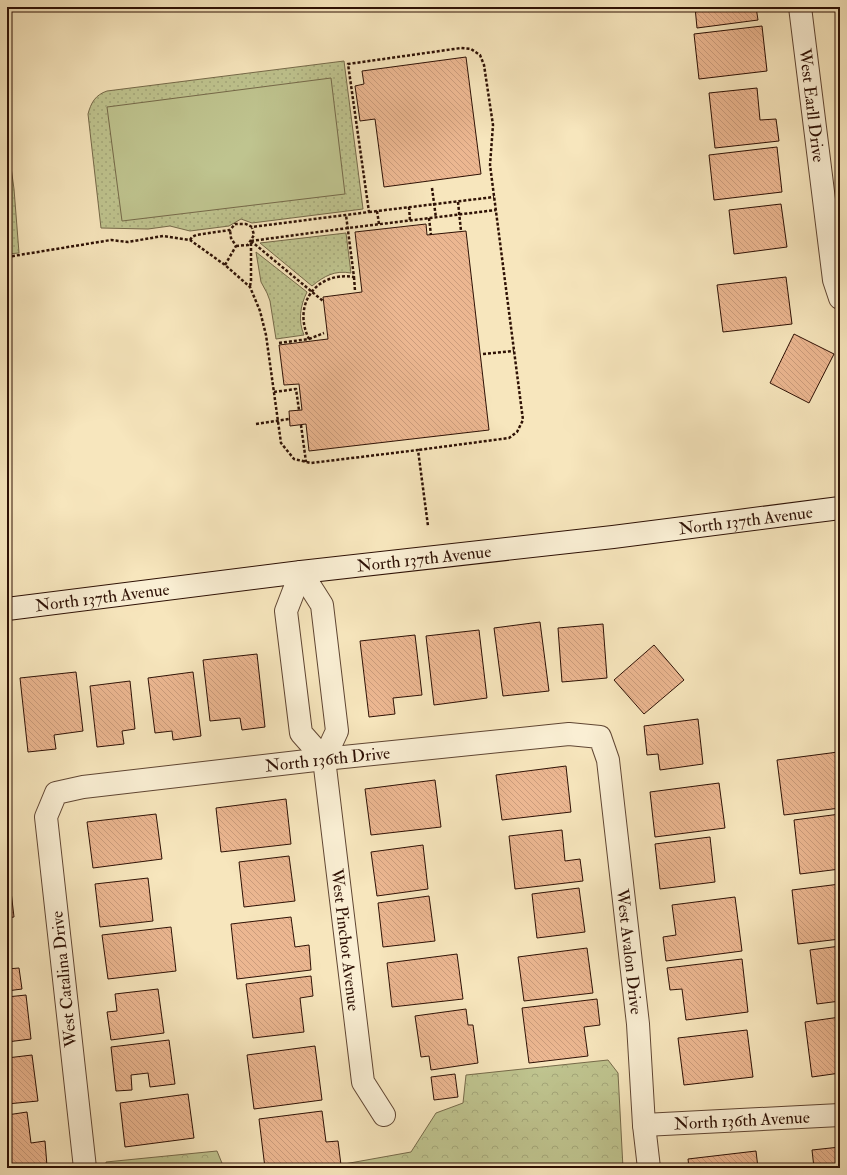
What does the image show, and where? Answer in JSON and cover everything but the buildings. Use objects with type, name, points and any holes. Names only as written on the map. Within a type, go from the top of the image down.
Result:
[{"type":"street","name":"West Earll Drive","points":[[800,7],[834,280],[840,298]]},
{"type":"street","name":"North 137th Avenue","points":[[7,609],[301,572],[840,508]]},
{"type":"street","points":[[301,572],[322,604],[337,731],[324,759],[301,733],[286,611],[301,572]]},
{"type":"street","name":"North 136th Drive","points":[[56,793],[83,788],[324,759],[569,734],[600,737]]},
{"type":"street","name":"West Avalon Drive","points":[[600,737],[608,760],[638,1024],[644,1125],[649,1168]]},
{"type":"street","name":"West Pinchot Avenue","points":[[324,759],[363,1082],[384,1115]]},
{"type":"street","name":"West Catalina Drive","points":[[56,793],[46,817],[85,1168]]},
{"type":"street","name":"North 136th Avenue","points":[[644,1125],[840,1115]]},
{"type":"path","points":[[7,257],[111,240],[128,242],[163,236],[190,240],[225,265],[250,287],[260,311],[266,335],[281,443],[294,459],[311,463],[509,438],[517,432],[523,420],[490,165],[493,125],[484,65],[480,55],[471,49],[460,48],[348,64],[369,212]]},
{"type":"path","points":[[432,188],[436,218]]},
{"type":"path","points":[[252,228],[494,197]]},
{"type":"path","points":[[458,202],[461,231]]},
{"type":"path","points":[[408,207],[410,220]]},
{"type":"path","points":[[251,241],[496,210]]},
{"type":"path","points":[[377,211],[379,224]]},
{"type":"path","points":[[346,215],[355,291]]},
{"type":"path","points":[[430,218],[432,235]]},
{"type":"path","points":[[190,240],[196,235],[230,230],[235,224],[246,224],[252,228],[254,235],[248,245],[236,246]]},
{"type":"path","points":[[230,230],[231,238],[236,246]]},
{"type":"path","points":[[250,287],[252,281],[251,241]]},
{"type":"path","points":[[251,241],[323,301]]},
{"type":"path","points":[[225,265],[236,246]]},
{"type":"path","points":[[309,339],[303,322],[304,309],[312,292],[321,283],[328,279],[347,276],[354,278]]},
{"type":"path","points":[[279,343],[309,339],[324,333]]},
{"type":"path","points":[[483,354],[514,351]]},
{"type":"path","points":[[274,392],[296,389],[299,410]]},
{"type":"path","points":[[256,424],[289,419]]},
{"type":"path","points":[[301,425],[306,462]]},
{"type":"path","points":[[418,450],[428,526]]},
{"type":"green space","points":[[344,61],[363,209],[252,223],[241,219],[229,226],[190,231],[170,226],[148,229],[101,228],[88,114],[92,103],[99,95],[107,91]]},
{"type":"green space","points":[[331,78],[345,194],[122,221],[107,107]]},
{"type":"green space","points":[[7,138],[14,189],[19,253],[7,254]]},
{"type":"green space","points":[[346,233],[351,273],[335,273],[321,279],[312,286],[260,243]]},
{"type":"green space","points":[[256,252],[307,292],[300,319],[304,335],[276,339],[270,301],[261,282]]},
{"type":"green space","points":[[608,1060],[618,1073],[623,1168],[322,1168],[411,1152],[436,1113],[463,1103],[466,1075]]},
{"type":"green space","points":[[217,1151],[224,1168],[106,1168],[106,1162]]}]
